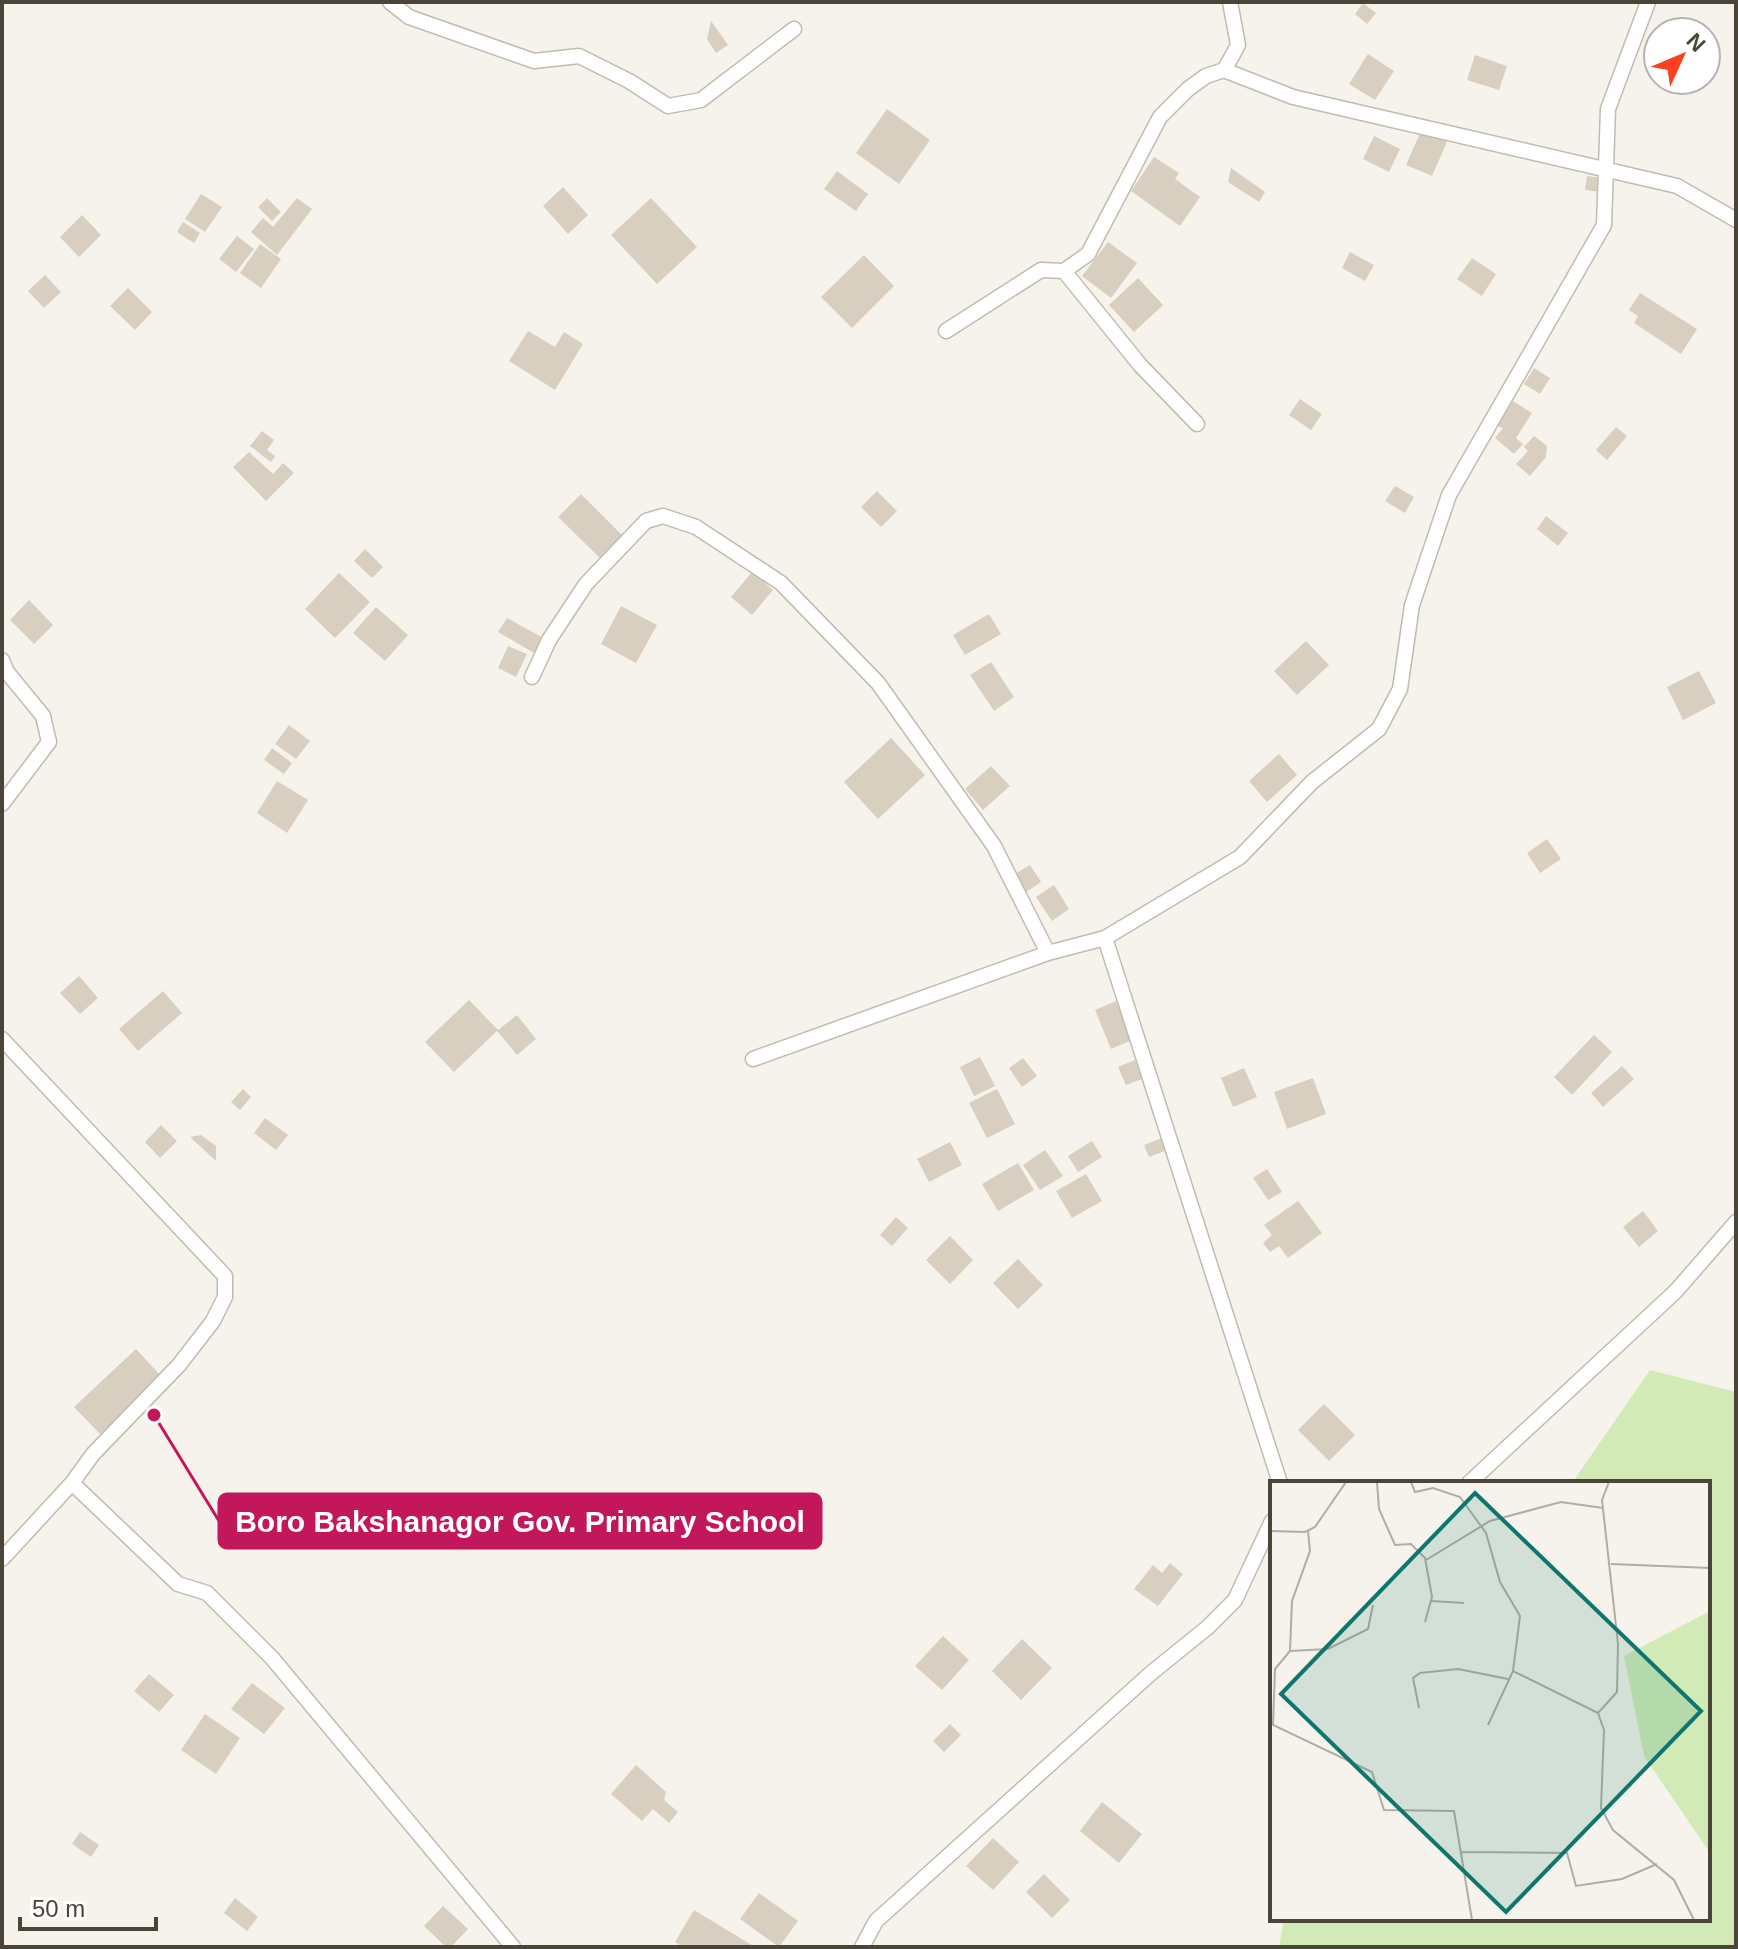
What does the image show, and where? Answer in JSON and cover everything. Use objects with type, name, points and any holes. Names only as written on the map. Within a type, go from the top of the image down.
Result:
[{"type":"street","points":[[390,2],[409,17],[534,61],[579,56],[629,81],[668,106],[701,100],[794,29]]},
{"type":"street","points":[[1224,70],[1238,45],[1230,2]]},
{"type":"street","points":[[753,1059],[1048,953],[1105,938],[1240,857],[1312,782],[1379,729],[1400,689],[1412,605],[1449,495],[1604,225],[1608,109],[1648,2]]},
{"type":"street","points":[[946,331],[1041,270],[1064,271],[1088,254],[1160,117],[1188,89],[1206,76],[1224,70],[1320,104],[1677,186],[1736,220]]},
{"type":"street","points":[[1064,271],[1140,365],[1197,424]]},
{"type":"street","points":[[532,677],[549,640],[586,584],[646,521],[663,516],[696,527],[781,583],[878,683],[994,846],[1048,953]]},
{"type":"street","points":[[2,660],[7,672],[43,716],[49,742],[2,804]]},
{"type":"street","points":[[1105,938],[1279,1481]]},
{"type":"street","points":[[2,1039],[225,1276],[225,1297],[213,1321],[179,1365],[93,1454],[72,1483],[2,1559]]},
{"type":"street","points":[[1471,1481],[1676,1291],[1736,1222]]},
{"type":"street","points":[[72,1483],[178,1584],[207,1593],[272,1658],[513,1947]]},
{"type":"street","points":[[862,1947],[876,1921],[1235,1600],[1270,1525]]},
{"type":"green space","points":[[1650,1370],[1736,1392],[1736,1947],[1279,1947],[1284,1921],[1710,1921],[1710,1481],[1573,1481]]},
{"type":"building","points":[[1363,3],[1376,13],[1367,24],[1355,14]]},
{"type":"building","points":[[711,21],[728,45],[716,53],[707,39]]},
{"type":"building","points":[[1368,54],[1394,71],[1375,100],[1349,84]]},
{"type":"building","points":[[1475,55],[1507,66],[1499,90],[1467,80]]},
{"type":"building","points":[[887,109],[930,140],[899,184],[856,153]]},
{"type":"building","points":[[1421,131],[1447,142],[1432,176],[1406,165]]},
{"type":"building","points":[[1374,136],[1400,149],[1389,172],[1363,159]]},
{"type":"building","points":[[1154,157],[1179,173],[1175,179],[1200,197],[1180,226],[1131,191]]},
{"type":"building","points":[[1231,168],[1265,192],[1259,202],[1228,182]]},
{"type":"building","points":[[837,171],[868,194],[856,211],[824,189]]},
{"type":"building","points":[[1587,176],[1603,178],[1601,192],[1585,190]]},
{"type":"building","points":[[563,187],[588,215],[568,234],[543,206]]},
{"type":"building","points":[[201,194],[222,207],[205,232],[185,219]]},
{"type":"building","points":[[267,198],[281,212],[272,221],[258,207]]},
{"type":"building","points":[[297,198],[312,209],[277,255],[251,232],[263,218],[273,227]]},
{"type":"building","points":[[651,198],[697,247],[657,284],[611,235]]},
{"type":"building","points":[[82,215],[101,235],[79,257],[60,237]]},
{"type":"building","points":[[183,222],[200,233],[194,243],[177,232]]},
{"type":"building","points":[[237,236],[254,249],[236,272],[219,259]]},
{"type":"building","points":[[1108,242],[1137,263],[1111,298],[1082,276]]},
{"type":"building","points":[[260,244],[281,259],[261,288],[240,273]]},
{"type":"building","points":[[1350,252],[1374,265],[1365,281],[1342,268]]},
{"type":"building","points":[[864,255],[894,286],[852,328],[821,297]]},
{"type":"building","points":[[1472,258],[1496,274],[1482,296],[1457,279]]},
{"type":"building","points":[[45,275],[61,292],[44,308],[28,291]]},
{"type":"building","points":[[1138,278],[1163,305],[1134,332],[1109,305]]},
{"type":"building","points":[[128,288],[152,312],[135,330],[110,306]]},
{"type":"building","points":[[1640,293],[1697,329],[1681,354],[1634,323],[1638,316],[1629,310]]},
{"type":"building","points":[[528,331],[555,347],[564,332],[583,344],[555,390],[509,361]]},
{"type":"building","points":[[1534,368],[1550,378],[1540,394],[1524,384]]},
{"type":"building","points":[[1300,399],[1322,414],[1311,430],[1289,415]]},
{"type":"building","points":[[1513,401],[1532,413],[1516,438],[1523,444],[1514,454],[1495,438],[1503,428],[1497,426]]},
{"type":"building","points":[[1616,427],[1627,436],[1607,460],[1596,450]]},
{"type":"building","points":[[262,431],[274,440],[267,450],[275,456],[271,462],[250,446]]},
{"type":"building","points":[[1534,436],[1547,446],[1546,457],[1530,476],[1516,464],[1528,451],[1524,447]]},
{"type":"building","points":[[249,452],[273,474],[283,463],[294,473],[266,501],[233,467]]},
{"type":"building","points":[[1395,486],[1414,497],[1405,513],[1385,501]]},
{"type":"building","points":[[877,491],[897,511],[881,527],[861,507]]},
{"type":"building","points":[[581,494],[622,535],[600,558],[558,517]]},
{"type":"building","points":[[1546,516],[1568,533],[1558,546],[1537,529]]},
{"type":"building","points":[[365,549],[383,567],[372,578],[354,561]]},
{"type":"building","points":[[752,572],[773,590],[752,615],[731,597]]},
{"type":"building","points":[[339,573],[370,602],[335,638],[305,609]]},
{"type":"building","points":[[29,600],[53,625],[34,644],[10,620]]},
{"type":"building","points":[[621,606],[657,625],[636,663],[601,644]]},
{"type":"building","points":[[376,607],[408,635],[385,661],[353,633]]},
{"type":"building","points":[[989,614],[1001,634],[965,655],[953,635]]},
{"type":"building","points":[[507,618],[543,638],[534,653],[498,632]]},
{"type":"building","points":[[1306,641],[1329,665],[1297,695],[1274,671]]},
{"type":"building","points":[[508,646],[527,654],[516,677],[498,668]]},
{"type":"building","points":[[991,662],[1014,697],[994,711],[970,675]]},
{"type":"building","points":[[1699,671],[1716,703],[1683,720],[1667,687]]},
{"type":"building","points":[[289,725],[310,741],[296,759],[275,744]]},
{"type":"building","points":[[891,738],[925,775],[878,819],[844,782]]},
{"type":"building","points":[[272,748],[292,763],[284,774],[264,760]]},
{"type":"building","points":[[1279,754],[1297,775],[1267,802],[1249,781]]},
{"type":"building","points":[[991,766],[1010,786],[983,810],[965,789]]},
{"type":"building","points":[[277,781],[308,800],[287,833],[257,813]]},
{"type":"building","points":[[1547,839],[1561,859],[1540,873],[1527,853]]},
{"type":"building","points":[[1030,865],[1041,882],[1026,892],[1015,874]]},
{"type":"building","points":[[1054,885],[1069,909],[1052,921],[1036,897]]},
{"type":"building","points":[[79,976],[98,998],[80,1014],[60,993]]},
{"type":"building","points":[[163,991],[182,1013],[138,1051],[119,1029]]},
{"type":"building","points":[[469,1000],[498,1030],[454,1072],[425,1042]]},
{"type":"building","points":[[1116,1001],[1132,1040],[1111,1049],[1095,1010]]},
{"type":"building","points":[[517,1015],[536,1039],[517,1055],[497,1031]]},
{"type":"building","points":[[1594,1035],[1612,1052],[1572,1095],[1554,1077]]},
{"type":"building","points":[[980,1057],[995,1086],[974,1096],[960,1067]]},
{"type":"building","points":[[1023,1058],[1037,1076],[1022,1087],[1009,1068]]},
{"type":"building","points":[[1135,1060],[1142,1079],[1126,1085],[1118,1067]]},
{"type":"building","points":[[1622,1066],[1634,1079],[1603,1107],[1591,1093]]},
{"type":"building","points":[[1244,1068],[1257,1097],[1233,1107],[1221,1078]]},
{"type":"building","points":[[1313,1078],[1326,1114],[1287,1129],[1274,1092]]},
{"type":"building","points":[[243,1089],[251,1097],[240,1110],[231,1102]]},
{"type":"building","points":[[997,1089],[1015,1124],[987,1138],[969,1103]]},
{"type":"building","points":[[265,1118],[288,1135],[276,1150],[254,1133]]},
{"type":"building","points":[[161,1125],[177,1141],[160,1158],[145,1142]]},
{"type":"building","points":[[201,1135],[216,1146],[216,1161],[190,1137]]},
{"type":"building","points":[[1162,1138],[1167,1150],[1149,1157],[1144,1145]]},
{"type":"building","points":[[1092,1141],[1102,1157],[1078,1172],[1068,1156]]},
{"type":"building","points":[[950,1142],[962,1165],[929,1182],[917,1159]]},
{"type":"building","points":[[1045,1150],[1063,1176],[1040,1190],[1023,1165]]},
{"type":"building","points":[[1018,1163],[1034,1190],[998,1211],[982,1184]]},
{"type":"building","points":[[1267,1169],[1282,1192],[1268,1200],[1253,1178]]},
{"type":"building","points":[[1086,1174],[1102,1201],[1072,1218],[1056,1191]]},
{"type":"building","points":[[1298,1201],[1322,1233],[1288,1258],[1279,1246],[1270,1252],[1263,1243],[1272,1235],[1264,1225]]},
{"type":"building","points":[[1643,1211],[1658,1231],[1639,1247],[1623,1227]]},
{"type":"building","points":[[896,1217],[908,1228],[892,1246],[880,1235]]},
{"type":"building","points":[[950,1236],[973,1260],[950,1284],[926,1260]]},
{"type":"building","points":[[1018,1259],[1043,1285],[1018,1309],[993,1283]]},
{"type":"building","points":[[136,1349],[162,1377],[100,1434],[74,1407]]},
{"type":"building","points":[[1324,1404],[1355,1435],[1329,1461],[1298,1430]]},
{"type":"building","points":[[1170,1563],[1183,1574],[1158,1606],[1134,1589],[1153,1565],[1162,1573]]},
{"type":"building","points":[[943,1636],[969,1660],[942,1690],[915,1666]]},
{"type":"building","points":[[1022,1639],[1052,1668],[1021,1700],[992,1671]]},
{"type":"building","points":[[149,1674],[174,1695],[159,1712],[134,1691]]},
{"type":"building","points":[[252,1683],[285,1708],[264,1734],[231,1709]]},
{"type":"building","points":[[205,1714],[240,1738],[216,1774],[181,1750]]},
{"type":"building","points":[[950,1724],[961,1735],[944,1752],[933,1741]]},
{"type":"building","points":[[636,1765],[666,1792],[664,1800],[678,1812],[669,1823],[653,1809],[642,1821],[611,1794]]},
{"type":"building","points":[[1102,1802],[1142,1834],[1119,1863],[1080,1831]]},
{"type":"building","points":[[80,1832],[99,1845],[91,1857],[72,1844]]},
{"type":"building","points":[[993,1838],[1019,1862],[993,1890],[966,1866]]},
{"type":"building","points":[[1044,1874],[1070,1900],[1052,1918],[1026,1892]]},
{"type":"building","points":[[759,1893],[798,1921],[779,1947],[740,1919]]},
{"type":"building","points":[[235,1898],[258,1917],[247,1931],[224,1913]]},
{"type":"building","points":[[443,1906],[468,1929],[451,1947],[446,1947],[424,1926]]},
{"type":"building","points":[[694,1910],[755,1947],[683,1947],[675,1942]]},
{"type":"place","name":"Boro Bakshanagor Gov. Primary School","points":[[154,1415]]}]
